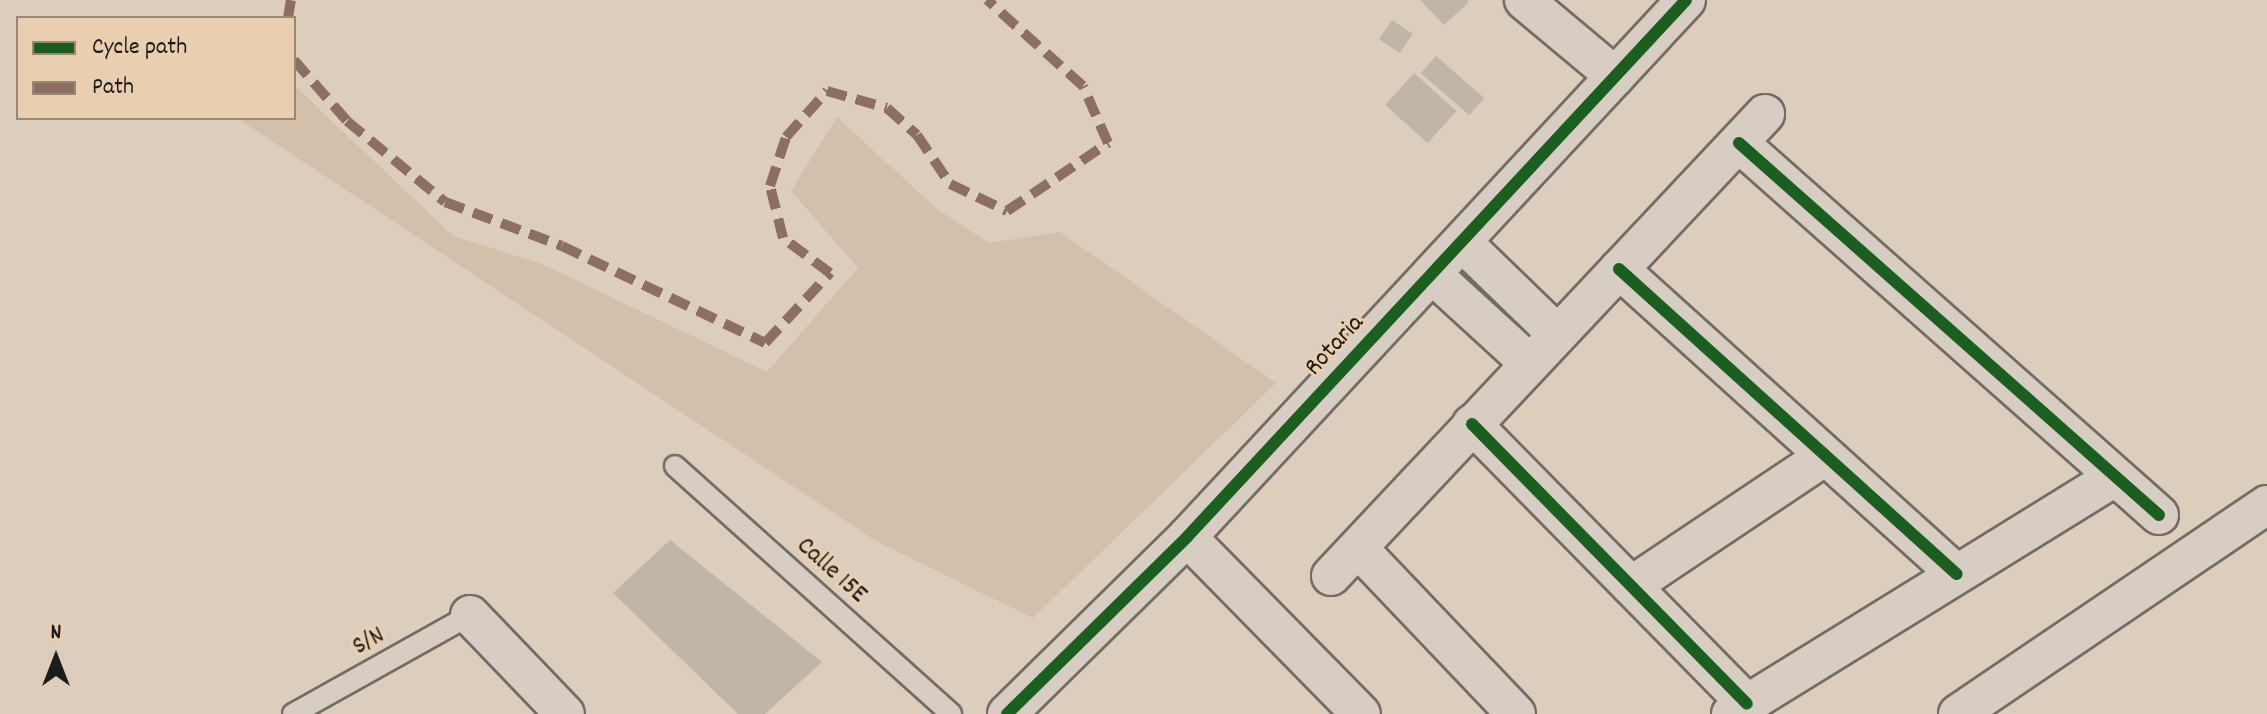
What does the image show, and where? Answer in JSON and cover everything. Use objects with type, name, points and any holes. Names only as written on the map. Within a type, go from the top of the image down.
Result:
[{"type":"street","points":[[1524,0],[1615,76]]},
{"type":"street","name":"Rotaria","points":[[1007,714],[1187,537],[1686,0]]},
{"type":"street","points":[[1331,576],[1765,114]]},
{"type":"street","points":[[1739,143],[2159,515]]},
{"type":"street","points":[[1463,243],[1557,334]]},
{"type":"street","points":[[1619,269],[1957,574]]},
{"type":"street","points":[[1433,275],[1529,363]]},
{"type":"street","points":[[1472,424],[1631,586],[1739,709],[2114,477]]},
{"type":"street","points":[[1631,586],[1824,457]]},
{"type":"street","points":[[1983,707],[2267,505]]},
{"type":"street","points":[[1187,537],[1361,714]]},
{"type":"street","points":[[1358,548],[1516,714]]},
{"type":"street","points":[[470,615],[565,714]]},
{"type":"lane","name":"Calle 15E","points":[[675,466],[951,714]]},
{"type":"lane","name":"S/N","points":[[293,714],[470,615]]},
{"type":"shaded area","points":[[296,87],[453,236],[542,264],[767,372],[858,268],[791,191],[837,117],[937,209],[989,243],[1060,232],[1276,383],[1033,618],[876,541],[240,120],[296,120]]},
{"type":"building","points":[[1420,0],[1467,0],[1469,2],[1444,25]]},
{"type":"building","points":[[1392,20],[1413,34],[1400,53],[1379,39]]},
{"type":"building","points":[[1436,56],[1484,98],[1469,115],[1421,73]]},
{"type":"building","points":[[1414,73],[1456,111],[1428,143],[1385,105]]},
{"type":"building","points":[[670,540],[822,662],[765,714],[738,714],[613,593]]},
{"type":"marked path","points":[[288,16],[291,0]]},
{"type":"marked path","points":[[296,62],[347,121],[445,202],[562,246],[765,343],[830,273],[783,238],[770,186],[786,137],[827,91],[887,108],[917,135],[950,184],[1007,211],[1108,143],[1083,86],[987,0]]},
{"type":"cycle path","points":[[1007,714],[1187,537],[1686,0]]},
{"type":"cycle path","points":[[1739,143],[2159,515]]},
{"type":"cycle path","points":[[1619,269],[1957,574]]},
{"type":"cycle path","points":[[1472,424],[1747,704]]}]
